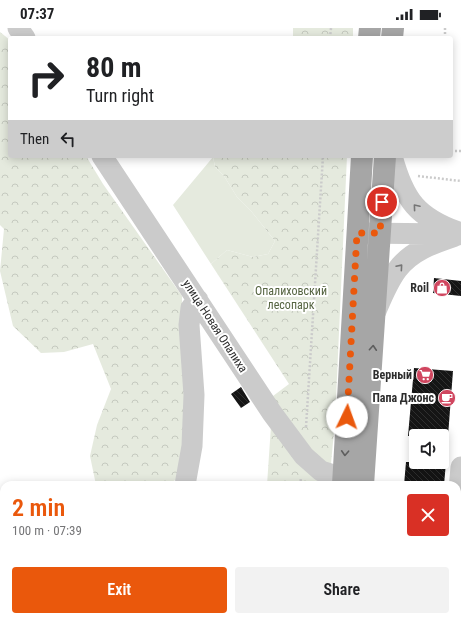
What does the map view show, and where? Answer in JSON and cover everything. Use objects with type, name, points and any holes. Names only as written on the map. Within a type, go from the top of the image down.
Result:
[{"type":"main road","points":[[343,481],[362,158]]},
{"type":"main road","points":[[363,481],[385,158]]},
{"type":"street","name":"улица Новая Опалиха","points":[[106,158],[272,413],[304,456],[322,471],[343,481]]},
{"type":"street","points":[[393,158],[398,176],[406,193],[418,209],[431,221],[461,234]]},
{"type":"street","points":[[357,233],[461,234]]},
{"type":"street","points":[[375,313],[386,288],[397,270],[409,257],[423,248],[461,234]]},
{"type":"street","points":[[186,481],[192,446],[194,395],[188,325],[191,308],[198,300]]},
{"type":"street","points":[[460,481],[461,467]]},
{"type":"path","points":[[301,481],[304,456],[323,158]]},
{"type":"path","points":[[412,175],[461,181]]},
{"type":"green space","points":[[293,28],[353,28],[353,36],[293,36]]},
{"type":"green space","points":[[0,32],[8,38],[8,158],[87,158],[103,184],[182,296],[182,329],[187,396],[181,477],[174,481],[95,481],[90,456],[97,425],[111,389],[93,344],[64,352],[41,353],[13,326],[0,271],[4,229],[0,225]]},
{"type":"green space","points":[[213,158],[215,167],[224,176],[237,197],[251,211],[275,241],[268,254],[253,257],[227,250],[211,264],[173,205]]},
{"type":"green space","name":"Опалиховский лесопарк","points":[[213,158],[347,158],[335,421],[329,481],[267,481],[273,396],[289,384],[211,264],[227,250],[253,257],[268,254],[275,241],[251,211],[237,197],[224,176],[215,167]]},
{"type":"building","points":[[434,278],[461,281],[461,296],[433,293]]},
{"type":"building","points":[[414,368],[453,371],[449,429],[409,429],[408,436]]},
{"type":"building","points":[[241,387],[250,402],[241,408],[231,394]]},
{"type":"building","points":[[406,462],[409,462],[409,469],[445,469],[444,481],[404,481]]},
{"type":"place","name":"Roil","points":[[442,288]]},
{"type":"place","name":"Верный","points":[[425,375]]},
{"type":"place","name":"Папа Джонс","points":[[447,398]]},
{"type":"route","points":[[347,417],[357,233],[380,233],[382,202]]}]
